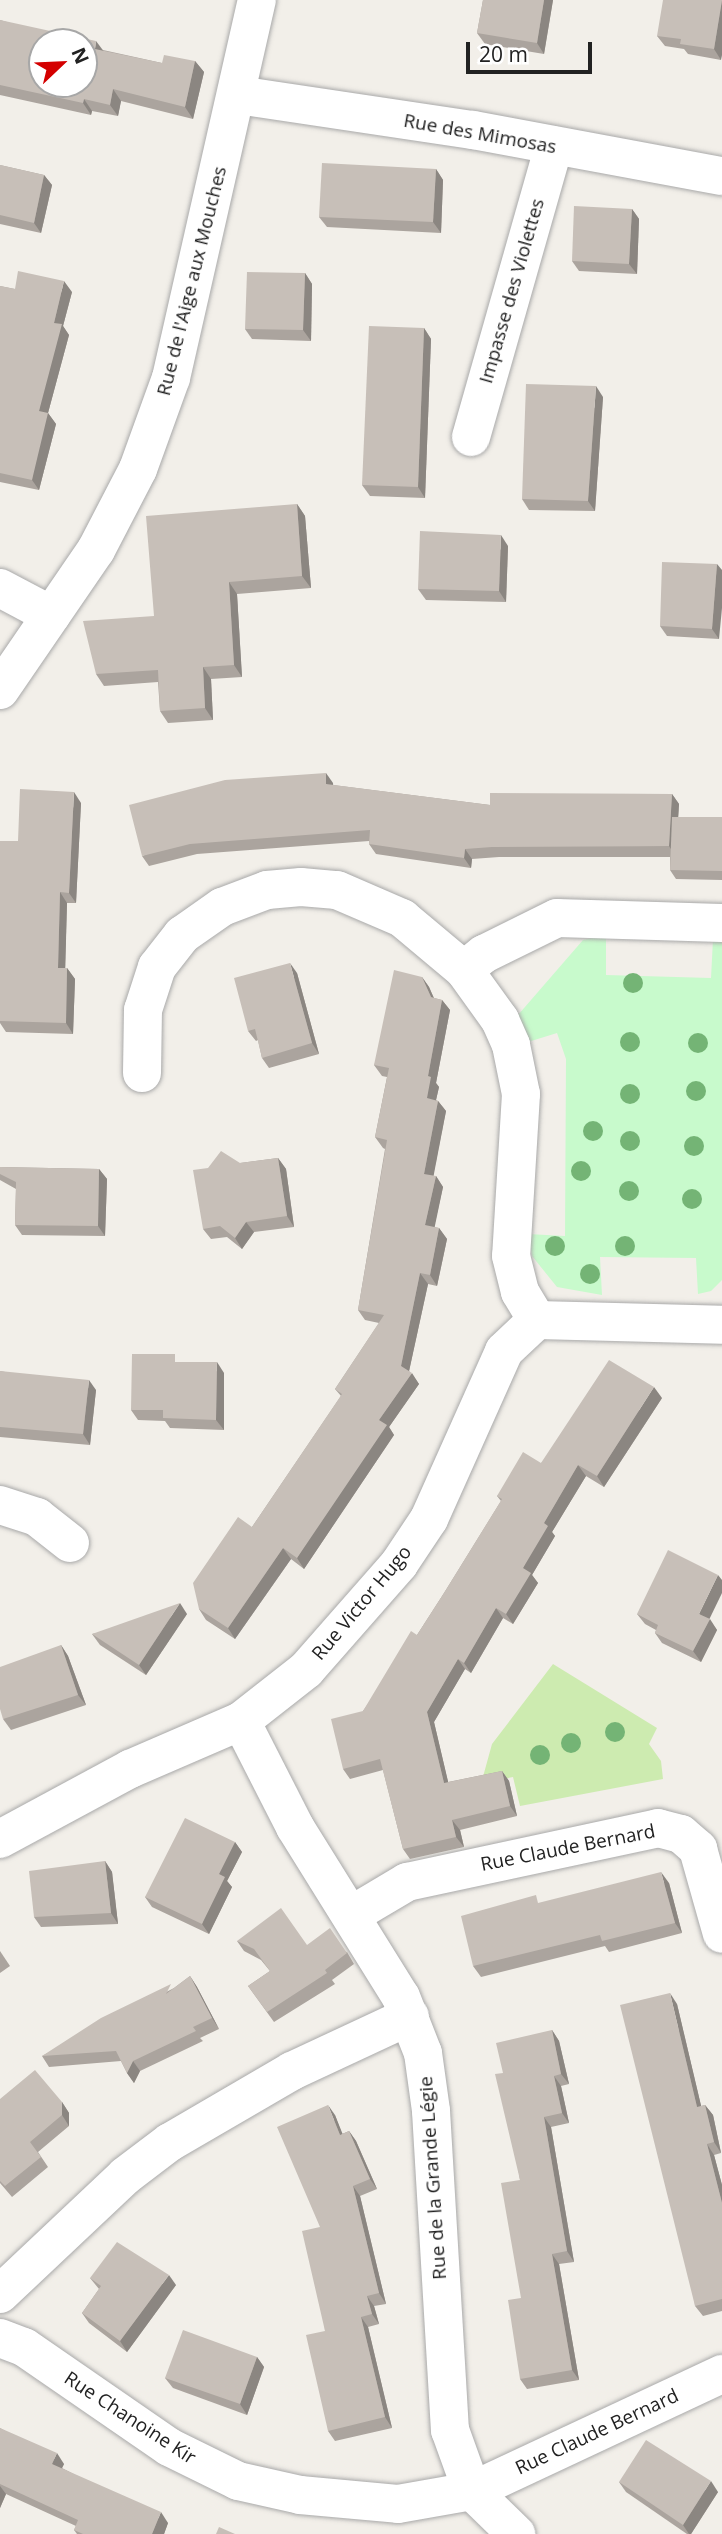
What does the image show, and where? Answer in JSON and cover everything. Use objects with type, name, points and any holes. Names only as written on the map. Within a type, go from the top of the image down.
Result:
[{"type":"street","name":"Rue de l'Aige aux Mouches","points":[[0,690],[114,515],[138,469],[167,391],[238,95],[257,0]]},
{"type":"street","name":"Rue des Mimosas","points":[[238,95],[722,176]]},
{"type":"street","name":"Impasse des Violettes","points":[[471,437],[554,146]]},
{"type":"street","points":[[0,588],[51,615]]},
{"type":"street","points":[[142,1073],[143,1010],[157,967],[182,936],[244,897],[301,887],[337,890],[366,899],[426,934],[464,970],[500,1020],[517,1069],[521,1094],[511,1256],[520,1292],[537,1320],[722,1325]]},
{"type":"street","points":[[464,970],[484,954],[556,918],[722,923]]},
{"type":"street","name":"Rue Victor Hugo","points":[[0,1839],[130,1769],[241,1721],[306,1670],[399,1564],[429,1519],[504,1351],[537,1320]]},
{"type":"street","points":[[0,1505],[37,1517],[71,1543]]},
{"type":"street","name":"Rue de la Grande Légie","points":[[241,1721],[295,1827],[353,1914],[410,2015],[423,2053],[431,2111],[450,2430],[472,2491],[516,2534]]},
{"type":"street","name":"Rue Claude Bernard","points":[[353,1914],[407,1882],[658,1828],[681,1834],[698,1849],[722,1934]]},
{"type":"street","points":[[0,2294],[125,2176],[170,2142],[281,2077],[410,2015]]},
{"type":"street","name":"Rue Chanoine Kir","points":[[0,2338],[24,2347],[169,2447],[238,2481],[300,2495],[398,2504],[472,2491]]},
{"type":"street","name":"Rue Claude Bernard","points":[[472,2491],[722,2374]]},
{"type":"green space","points":[[606,935],[606,975],[711,978],[713,939],[722,942],[722,1280],[711,1291],[698,1294],[696,1258],[600,1257],[602,1295],[557,1287],[532,1256],[528,1234],[565,1236],[566,1059],[557,1033],[528,1042],[518,1015],[583,940]]},
{"type":"green space","points":[[553,1664],[657,1728],[649,1744],[661,1761],[663,1779],[520,1806],[513,1777],[481,1784],[492,1744]]},
{"type":"building","points":[[483,0],[544,0],[537,43],[477,33]]},
{"type":"building","points":[[663,0],[722,0],[714,49],[680,44],[681,39],[657,36]]},
{"type":"building","points":[[0,20],[37,28],[28,28],[28,91],[0,85]]},
{"type":"building","points":[[98,50],[162,63],[164,55],[195,61],[185,107],[113,89],[110,105],[84,99],[83,103],[60,98],[98,98]]},
{"type":"building","points":[[322,163],[436,169],[433,222],[319,217]]},
{"type":"building","points":[[0,165],[44,175],[34,223],[0,215]]},
{"type":"building","points":[[574,206],[632,209],[629,264],[572,261]]},
{"type":"building","points":[[18,271],[64,281],[54,323],[62,324],[39,411],[48,413],[32,480],[0,473],[0,286],[15,289]]},
{"type":"building","points":[[247,272],[305,273],[303,330],[245,329]]},
{"type":"building","points":[[369,326],[424,328],[418,487],[362,485]]},
{"type":"building","points":[[526,384],[596,386],[588,501],[522,499]]},
{"type":"building","points":[[297,504],[302,576],[229,582],[234,665],[203,667],[205,708],[160,711],[158,670],[96,674],[83,621],[154,616],[146,516]]},
{"type":"building","points":[[420,531],[501,535],[499,591],[418,589]]},
{"type":"building","points":[[662,562],[717,564],[712,629],[660,626]]},
{"type":"building","points":[[326,773],[326,784],[490,805],[490,793],[672,794],[669,846],[492,847],[465,849],[464,858],[369,844],[370,830],[190,844],[142,856],[129,805],[225,780]]},
{"type":"building","points":[[20,789],[74,792],[69,893],[60,892],[58,968],[67,968],[66,1023],[0,1021],[0,841],[18,841]]},
{"type":"building","points":[[672,817],[722,817],[722,871],[670,870]]},
{"type":"building","points":[[290,963],[312,1043],[262,1058],[255,1029],[248,1031],[234,978]]},
{"type":"building","points":[[394,970],[422,977],[431,997],[442,1000],[428,1076],[431,1077],[427,1098],[438,1101],[424,1174],[436,1176],[425,1225],[439,1228],[430,1275],[420,1273],[401,1366],[412,1373],[379,1420],[387,1425],[297,1558],[283,1548],[228,1628],[199,1609],[193,1583],[238,1517],[252,1527],[342,1394],[335,1389],[384,1315],[358,1310],[387,1140],[375,1137],[389,1068],[374,1065]]},
{"type":"building","points":[[221,1151],[240,1163],[278,1158],[287,1216],[246,1222],[235,1238],[220,1226],[203,1229],[193,1170],[208,1168]]},
{"type":"building","points":[[0,1167],[99,1169],[98,1226],[15,1225],[16,1182],[0,1174]]},
{"type":"building","points":[[132,1354],[175,1354],[175,1362],[217,1362],[216,1420],[163,1418],[163,1410],[131,1410]]},
{"type":"building","points":[[609,1360],[654,1387],[597,1476],[578,1465],[544,1523],[548,1526],[523,1568],[531,1573],[506,1614],[496,1608],[464,1663],[458,1659],[427,1712],[444,1783],[502,1771],[510,1806],[452,1820],[456,1837],[403,1849],[380,1759],[343,1769],[331,1719],[363,1711],[411,1631],[417,1635],[444,1593],[502,1499],[497,1496],[523,1452],[541,1463]]},
{"type":"building","points":[[0,1371],[89,1380],[83,1434],[0,1427]]},
{"type":"building","points":[[668,1550],[718,1575],[699,1614],[710,1619],[693,1651],[655,1633],[658,1625],[637,1614]]},
{"type":"building","points":[[180,1603],[139,1665],[92,1634]]},
{"type":"building","points":[[61,1645],[78,1695],[3,1719],[0,1709],[0,1667]]},
{"type":"building","points":[[185,1818],[235,1842],[219,1874],[225,1877],[202,1924],[145,1897]]},
{"type":"building","points":[[105,1861],[111,1913],[34,1917],[29,1871]]},
{"type":"building","points":[[661,1872],[675,1923],[602,1941],[600,1935],[473,1966],[461,1916],[536,1895],[538,1903]]},
{"type":"building","points":[[281,1908],[307,1945],[330,1928],[347,1953],[325,1970],[327,1973],[267,2012],[248,1986],[270,1971],[254,1949],[237,1941]]},
{"type":"building","points":[[190,1976],[212,2018],[193,2027],[196,2031],[133,2061],[127,2073],[116,2051],[42,2056],[101,2018],[171,1984],[166,1994]]},
{"type":"building","points":[[670,1993],[697,2107],[705,2105],[714,2142],[707,2144],[722,2203],[722,2299],[695,2306],[620,2005]]},
{"type":"building","points":[[552,2030],[561,2074],[554,2076],[562,2113],[544,2117],[567,2251],[552,2254],[572,2370],[520,2379],[508,2300],[521,2298],[501,2183],[520,2180],[495,2074],[503,2073],[496,2043]]},
{"type":"building","points":[[35,2070],[62,2102],[62,2115],[30,2142],[41,2157],[5,2186],[0,2181],[0,2099]]},
{"type":"building","points":[[328,2105],[340,2135],[349,2131],[370,2179],[353,2186],[379,2293],[367,2296],[372,2314],[361,2317],[385,2417],[328,2431],[306,2335],[325,2331],[302,2231],[320,2227],[277,2127]]},
{"type":"building","points":[[117,2242],[169,2275],[120,2341],[82,2313],[101,2286],[90,2278]]},
{"type":"building","points":[[183,2330],[257,2357],[240,2404],[165,2378]]},
{"type":"building","points":[[0,2428],[57,2453],[52,2464],[161,2512],[152,2534],[83,2534],[74,2530],[78,2520],[0,2484]]},
{"type":"building","points":[[646,2440],[711,2481],[683,2525],[619,2482]]},
{"type":"building","points":[[219,2527],[235,2534],[216,2534]]}]
